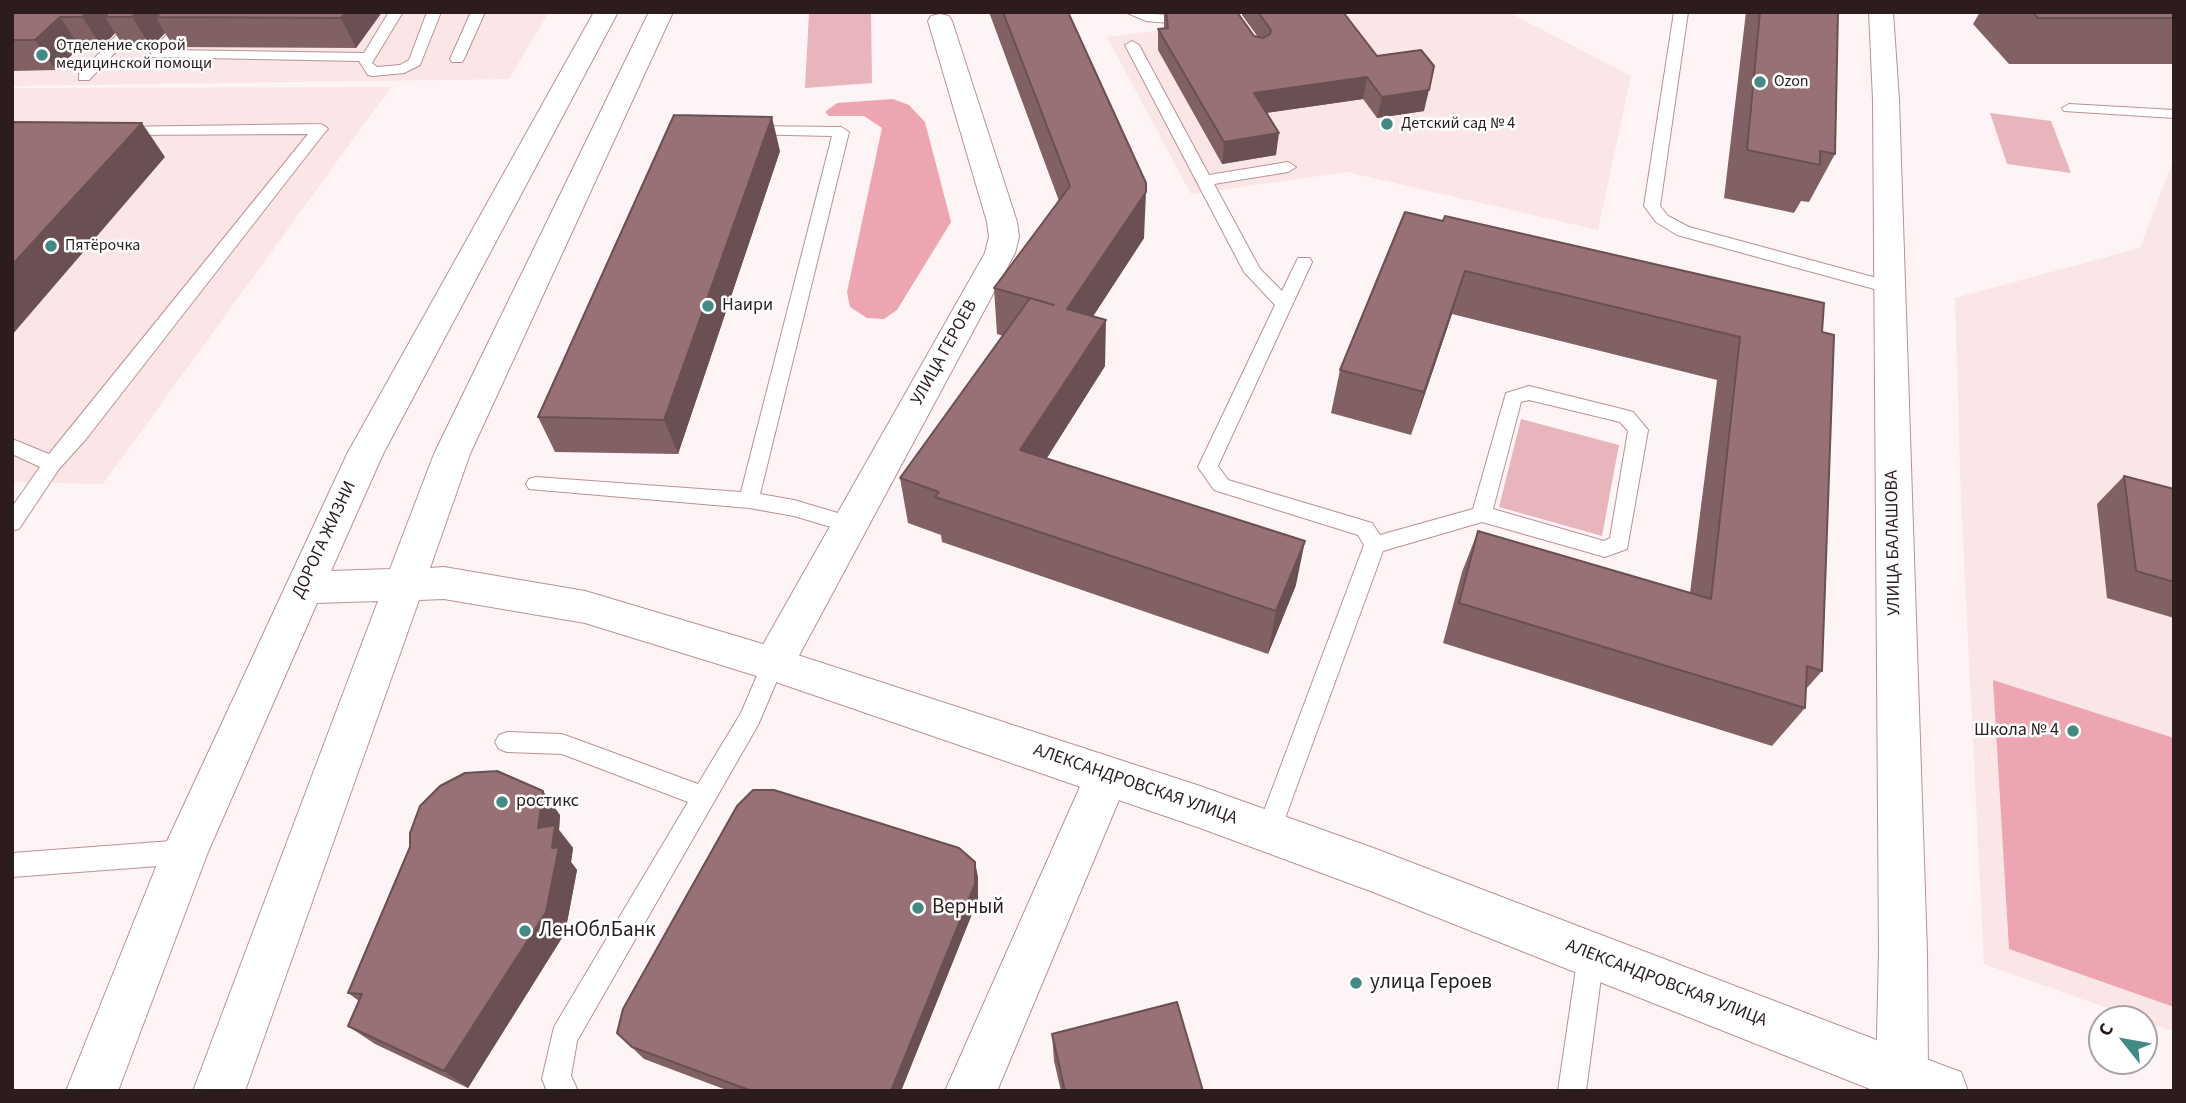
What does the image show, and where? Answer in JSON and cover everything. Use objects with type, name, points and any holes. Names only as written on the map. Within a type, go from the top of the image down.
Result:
[{"type":"street","name":"ДОРОГА ЖИЗНИ","points":[[92,1091],[184,852],[365,454],[606,12]]},
{"type":"street","points":[[219,1091],[453,454],[661,12]]},
{"type":"street","name":"УЛИЦА БАЛАШОВА","points":[[1881,12],[1903,953],[1922,1083]]},
{"type":"street","name":"УЛИЦА ГЕРОЕВ","points":[[773,664],[1000,253],[1004,237],[1002,222],[940,21]]},
{"type":"street","name":"АЛЕКСАНДРОВСКАЯ УЛИЦА","points":[[303,588],[444,583],[586,607],[773,664],[1268,832],[1922,1083]]},
{"type":"street","points":[[971,1091],[1107,776]]},
{"type":"lane","points":[[83,77],[147,12]]},
{"type":"lane","points":[[197,12],[156,54],[369,57]]},
{"type":"lane","points":[[396,12],[365,63],[373,72],[404,69],[415,62],[434,12]]},
{"type":"lane","points":[[457,60],[478,12]]},
{"type":"lane","points":[[1132,12],[1146,17],[1169,19],[1234,16]]},
{"type":"lane","points":[[1681,12],[1652,206],[1662,219],[1683,231],[1889,287]]},
{"type":"lane","points":[[1132,45],[1253,272],[1285,304]]},
{"type":"lane","points":[[2069,108],[2174,114]]},
{"type":"lane","points":[[12,523],[52,464],[79,434],[320,129],[101,130]]},
{"type":"lane","points":[[726,131],[841,132],[749,500]]},
{"type":"lane","points":[[1204,181],[1288,167]]},
{"type":"lane","points":[[1304,262],[1208,467],[1221,485],[1364,529],[1376,545]]},
{"type":"lane","points":[[1376,545],[1482,514],[1605,549],[1620,543],[1638,430],[1626,417],[1529,393],[1513,398],[1482,514]]},
{"type":"lane","points":[[12,446],[52,464]]},
{"type":"lane","points":[[536,484],[749,500],[794,508],[851,524]]},
{"type":"lane","points":[[1268,832],[1376,545]]},
{"type":"lane","points":[[564,1091],[556,1079],[564,1037],[750,718],[773,664]]},
{"type":"lane","points":[[508,742],[562,744],[704,797]]},
{"type":"lane","points":[[12,865],[184,852]]},
{"type":"lane","points":[[1572,1091],[1591,955]]},
{"type":"shaded area","points":[[12,12],[549,12],[509,79],[12,86]]},
{"type":"shaded area","points":[[871,12],[872,83],[805,88],[809,13]]},
{"type":"shaded area","name":"Детский сад № 4","points":[[1314,12],[1508,12],[1631,76],[1598,230],[1347,172],[1191,194],[1107,37]]},
{"type":"shaded area","points":[[391,87],[103,484],[12,482],[12,88]]},
{"type":"shaded area","points":[[893,99],[909,105],[925,122],[951,222],[897,310],[884,319],[867,318],[850,307],[847,292],[882,128],[864,116],[829,116],[825,112],[837,103]]},
{"type":"shaded area","points":[[1990,113],[2051,121],[2071,173],[2007,164]]},
{"type":"shaded area","name":"Школа № 4","points":[[2174,158],[2174,1032],[2158,1026],[2158,1005],[2099,1005],[1984,964],[1961,499],[1955,298],[2140,248]]},
{"type":"shaded area","points":[[1521,419],[1619,445],[1602,536],[1499,507]]},
{"type":"shaded area","points":[[1993,680],[2174,738],[2174,1007],[2009,949]]},
{"type":"building","points":[[12,12],[86,12],[82,17],[60,17],[35,40],[12,40]]},
{"type":"building","points":[[109,12],[137,12],[132,17],[105,17]]},
{"type":"building","points":[[161,12],[346,12],[341,18],[156,17]]},
{"type":"building","points":[[1003,12],[1068,12],[1146,183],[1146,192],[1067,309],[1106,320],[1020,450],[1305,541],[1276,611],[935,497],[939,492],[900,478],[1030,298],[994,288],[1070,186]]},
{"type":"building","points":[[1166,12],[1237,12],[1254,36],[1263,38],[1270,34],[1271,30],[1258,12],[1343,12],[1377,56],[1421,50],[1434,66],[1429,90],[1382,97],[1367,77],[1254,93],[1279,133],[1224,142],[1158,29],[1168,28]]},
{"type":"building","points":[[1760,12],[1838,12],[1835,154],[1820,151],[1820,165],[1747,150]]},
{"type":"building","points":[[2032,12],[2174,12],[2174,18],[2038,18]]},
{"type":"building","points":[[674,115],[772,117],[664,420],[538,417]]},
{"type":"building","points":[[12,122],[142,123],[12,265]]},
{"type":"building","points":[[1405,212],[1443,221],[1445,216],[1824,303],[1822,332],[1834,335],[1822,671],[1807,666],[1805,708],[1459,603],[1478,531],[1711,599],[1740,337],[1465,271],[1424,392],[1340,370]]},
{"type":"building","points":[[2124,476],[2174,489],[2174,582],[2136,571]]},
{"type":"building","points":[[497,771],[543,791],[538,828],[555,825],[552,848],[559,847],[546,912],[444,1071],[348,1026],[362,994],[348,993],[410,847],[410,833],[420,806],[440,786],[465,773]]},
{"type":"building","points":[[753,790],[774,790],[959,848],[975,862],[975,884],[891,1091],[752,1091],[632,1047],[617,1033],[623,1009],[737,806]]},
{"type":"building","points":[[1177,1002],[1203,1091],[1065,1091],[1052,1034]]},
{"type":"place","name":"Отделение скорой медицинской помощи","points":[[42,55]]},
{"type":"place","name":"Ozon","points":[[1760,82]]},
{"type":"place","name":"Детский сад № 4","points":[[1387,124]]},
{"type":"place","name":"Пятёрочка","points":[[51,246]]},
{"type":"place","name":"Наири","points":[[708,306]]},
{"type":"place","name":"Школа № 4","points":[[2073,731]]},
{"type":"place","name":"ростикс","points":[[502,802]]},
{"type":"place","name":"Верный","points":[[918,908]]},
{"type":"place","name":"ЛенОблБанк","points":[[525,931]]},
{"type":"place","name":"улица Героев","points":[[1356,983]]}]
